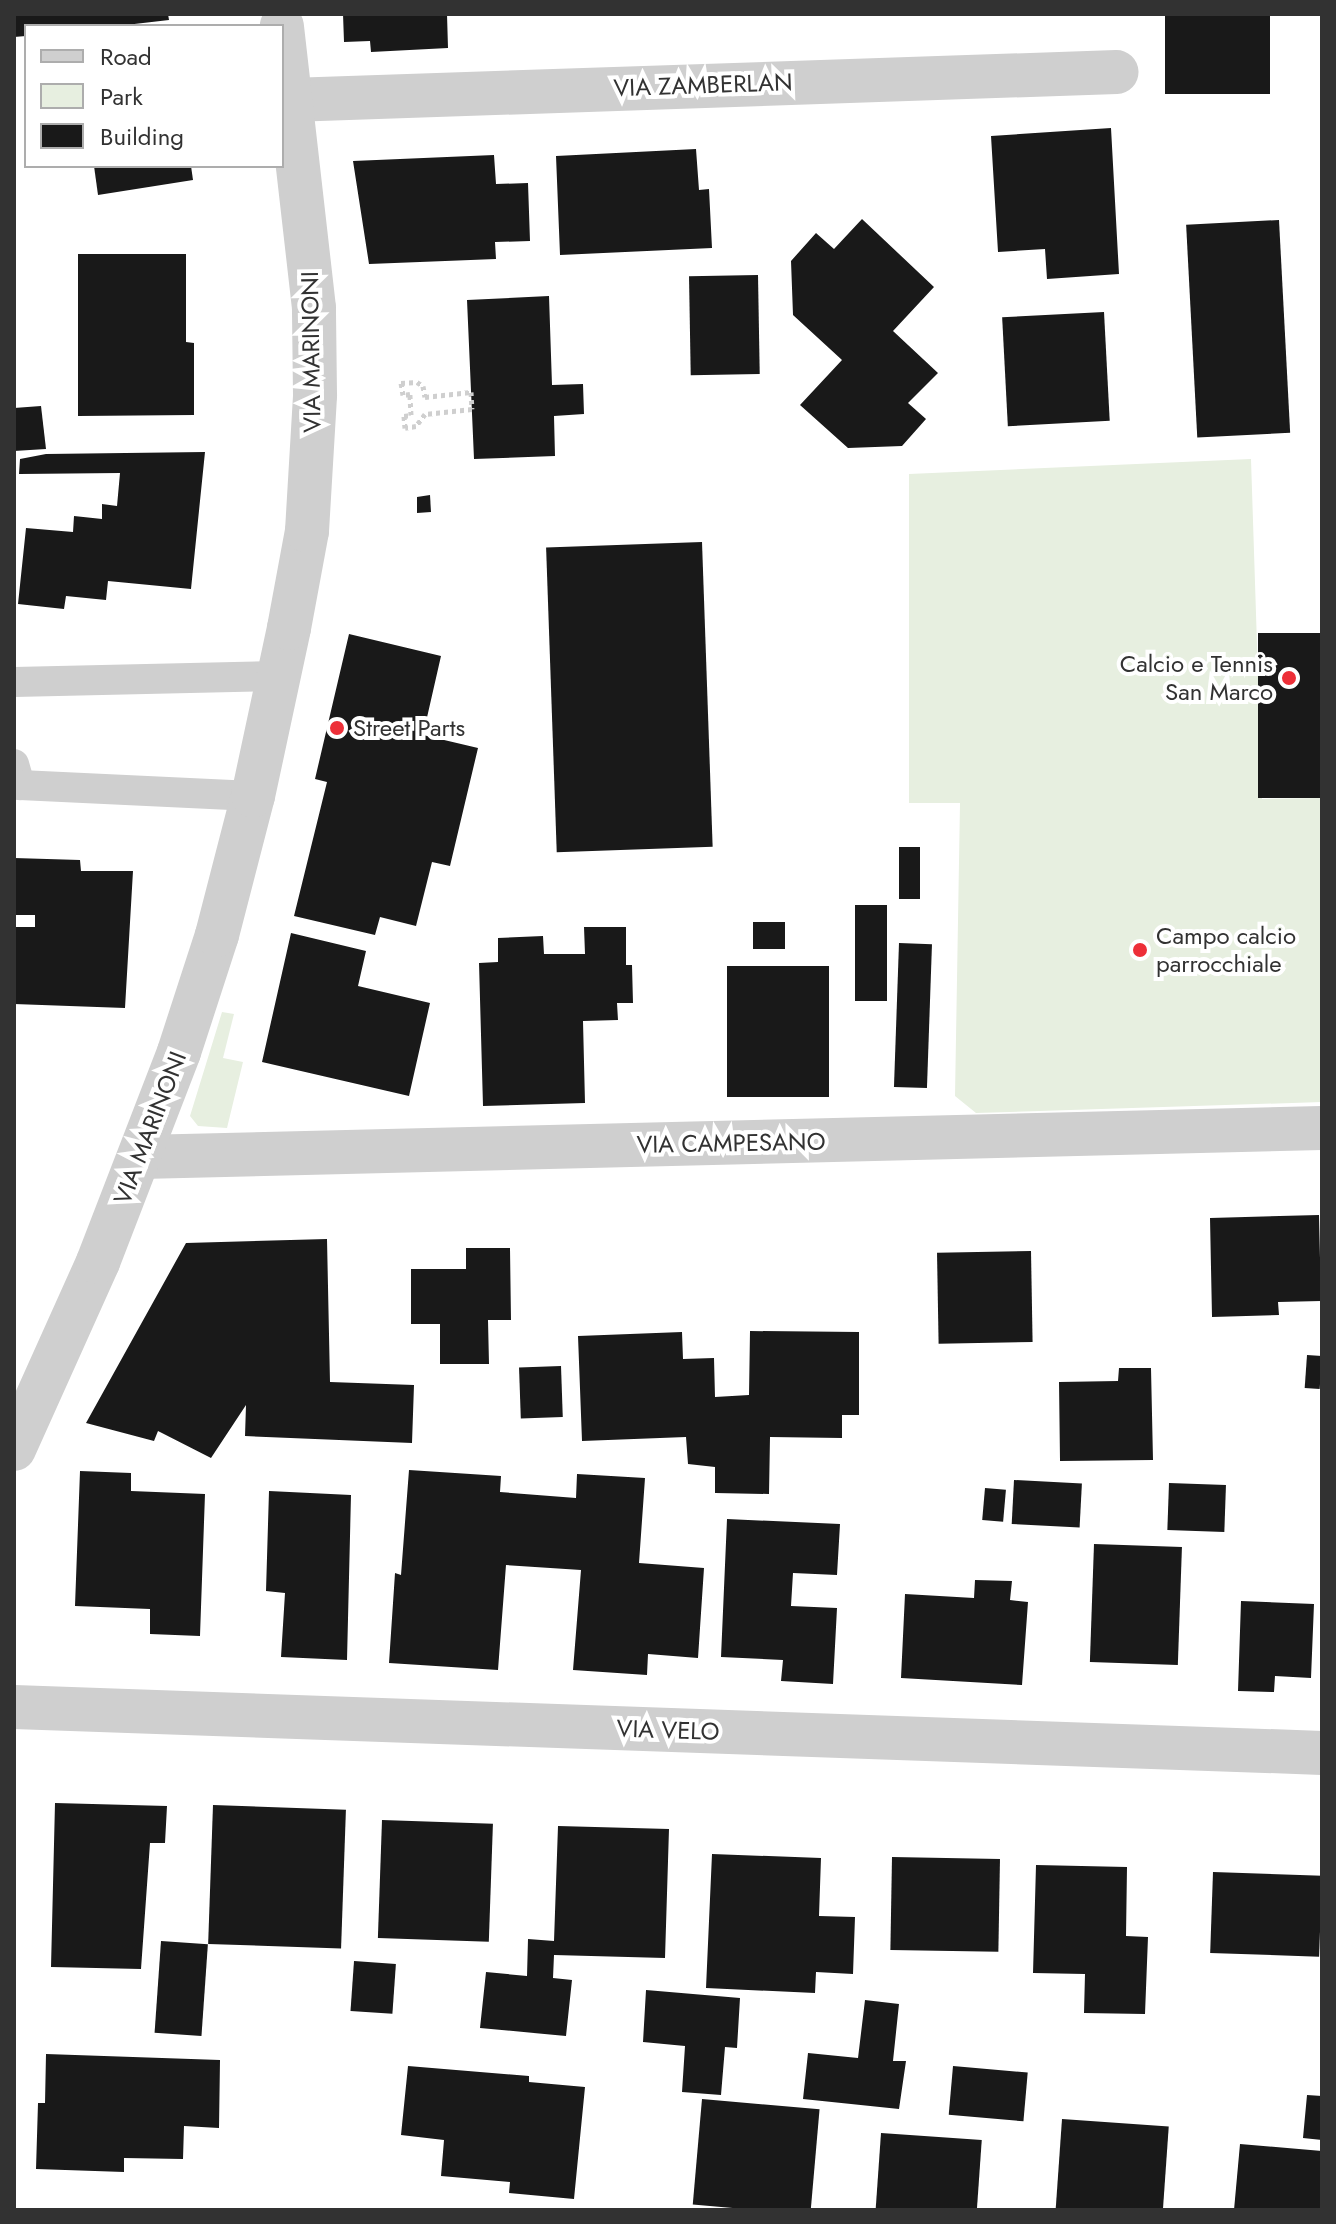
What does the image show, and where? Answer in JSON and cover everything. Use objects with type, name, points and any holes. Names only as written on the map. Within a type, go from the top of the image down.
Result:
[{"type":"street","name":"VIA MARINONI","points":[[14,1449],[141,1157],[217,935],[280,676],[307,531],[315,395],[314,308],[284,44]]},
{"type":"street","name":"VIA ZAMBERLAN","points":[[290,100],[1117,72]]},
{"type":"street","name":"VIA CAMPESANO","points":[[141,1157],[1322,1128]]},
{"type":"street","name":"VIA VELO","points":[[14,1707],[1322,1753]]},
{"type":"lane","points":[[14,682],[280,676]]},
{"type":"lane","points":[[14,764],[20,785],[253,796]]},
{"type":"path","points":[[417,382],[423,386],[425,397],[471,392],[472,409],[425,414],[416,426],[405,428],[404,416],[411,415],[410,394],[403,395],[401,383],[417,382]]},
{"type":"green space","points":[[1251,459],[1262,799],[1322,798],[1322,1102],[976,1113],[955,1096],[960,803],[909,803],[909,474]]},
{"type":"green space","points":[[222,1012],[234,1014],[223,1058],[243,1062],[227,1128],[198,1126],[190,1116]]},
{"type":"building","points":[[14,14],[168,14],[169,20],[134,24],[24,24],[24,36],[14,37]]},
{"type":"building","points":[[343,14],[447,14],[448,48],[371,52],[370,41],[344,42]]},
{"type":"building","points":[[1165,14],[1270,14],[1270,94],[1165,94]]},
{"type":"building","points":[[1111,128],[1119,274],[1047,279],[1045,249],[998,252],[991,136]]},
{"type":"building","points":[[696,149],[699,190],[709,189],[712,248],[560,255],[556,156]]},
{"type":"building","points":[[494,155],[496,184],[528,183],[530,241],[495,242],[496,259],[369,264],[353,161]]},
{"type":"building","points":[[94,168],[191,168],[193,180],[98,195]]},
{"type":"building","points":[[862,219],[934,287],[893,331],[938,373],[908,403],[926,419],[902,446],[848,448],[800,405],[842,360],[793,315],[791,261],[816,233],[834,249]]},
{"type":"building","points":[[1279,220],[1290,433],[1197,438],[1186,225]]},
{"type":"building","points":[[78,254],[186,254],[186,342],[194,343],[194,415],[78,416]]},
{"type":"building","points":[[758,275],[760,374],[691,375],[689,276]]},
{"type":"building","points":[[549,296],[552,385],[583,384],[584,414],[554,416],[555,456],[474,459],[467,300]]},
{"type":"building","points":[[1104,312],[1110,421],[1008,426],[1002,317]]},
{"type":"building","points":[[41,406],[46,449],[14,451],[14,408]]},
{"type":"building","points":[[205,452],[191,589],[108,581],[106,600],[66,596],[64,609],[18,604],[26,528],[73,532],[74,516],[102,519],[102,504],[117,506],[120,473],[19,474],[20,459],[46,454]]},
{"type":"building","points":[[430,495],[431,512],[417,513],[417,497]]},
{"type":"building","points":[[702,542],[713,847],[557,852],[546,547]]},
{"type":"building","points":[[1258,633],[1322,633],[1322,798],[1258,798]]},
{"type":"building","points":[[349,634],[441,656],[423,735],[478,748],[450,866],[432,862],[416,926],[380,917],[375,935],[294,916],[327,782],[315,779]]},
{"type":"building","points":[[899,847],[920,847],[920,899],[899,899]]},
{"type":"building","points":[[14,858],[80,860],[81,871],[133,871],[125,1008],[14,1004],[14,927],[35,927],[35,915],[14,915]]},
{"type":"building","points":[[855,905],[887,905],[887,1001],[855,1001]]},
{"type":"building","points":[[753,922],[785,922],[785,949],[753,949]]},
{"type":"building","points":[[584,927],[626,927],[626,965],[632,965],[633,1003],[617,1003],[618,1020],[583,1021],[585,1103],[483,1106],[479,963],[498,962],[498,938],[543,936],[544,954],[585,954]]},
{"type":"building","points":[[291,933],[366,951],[358,986],[430,1003],[409,1096],[262,1062]]},
{"type":"building","points":[[899,943],[932,944],[927,1088],[894,1087]]},
{"type":"building","points":[[727,966],[829,966],[829,1097],[727,1097]]},
{"type":"building","points":[[1319,1215],[1321,1301],[1278,1302],[1279,1315],[1212,1317],[1210,1218]]},
{"type":"building","points":[[327,1239],[330,1382],[414,1385],[412,1443],[245,1436],[246,1405],[211,1458],[158,1431],[154,1441],[86,1423],[186,1243]]},
{"type":"building","points":[[466,1248],[510,1248],[511,1320],[488,1320],[489,1364],[440,1364],[440,1324],[411,1324],[411,1269],[466,1269]]},
{"type":"building","points":[[1031,1251],[1033,1342],[939,1344],[937,1253]]},
{"type":"building","points":[[750,1331],[859,1332],[859,1415],[842,1415],[842,1438],[770,1437],[769,1494],[715,1493],[715,1467],[688,1464],[686,1437],[582,1441],[578,1336],[682,1332],[683,1359],[714,1358],[715,1397],[749,1395]]},
{"type":"building","points":[[1307,1355],[1322,1356],[1320,1389],[1305,1388]]},
{"type":"building","points":[[561,1366],[563,1417],[521,1418],[519,1367]]},
{"type":"building","points":[[1119,1368],[1151,1368],[1153,1460],[1060,1461],[1059,1382],[1118,1381]]},
{"type":"building","points":[[409,1470],[501,1476],[500,1492],[576,1498],[577,1474],[645,1478],[639,1563],[704,1568],[698,1658],[648,1654],[647,1675],[573,1670],[581,1570],[506,1565],[498,1670],[389,1663],[395,1573],[401,1575]]},
{"type":"building","points":[[80,1471],[131,1473],[131,1491],[205,1494],[200,1636],[150,1634],[150,1609],[75,1606]]},
{"type":"building","points":[[1014,1480],[1082,1484],[1080,1527],[1012,1524]]},
{"type":"building","points":[[1169,1483],[1226,1485],[1224,1532],[1167,1530]]},
{"type":"building","points":[[985,1488],[1006,1490],[1003,1522],[982,1520]]},
{"type":"building","points":[[269,1491],[351,1495],[347,1660],[281,1657],[285,1593],[266,1591]]},
{"type":"building","points":[[727,1519],[840,1524],[837,1575],[793,1573],[791,1606],[837,1608],[833,1684],[781,1681],[783,1660],[721,1657]]},
{"type":"building","points":[[1094,1544],[1182,1547],[1178,1665],[1090,1662]]},
{"type":"building","points":[[975,1580],[1012,1581],[1010,1600],[1028,1602],[1022,1685],[901,1678],[905,1594],[974,1598]]},
{"type":"building","points":[[1241,1601],[1314,1604],[1311,1678],[1275,1676],[1274,1692],[1238,1691]]},
{"type":"building","points":[[55,1803],[167,1806],[165,1843],[150,1843],[141,1969],[51,1967]]},
{"type":"building","points":[[213,1805],[346,1810],[341,1949],[208,1944]]},
{"type":"building","points":[[382,1820],[493,1824],[489,1942],[378,1938]]},
{"type":"building","points":[[558,1826],[669,1829],[665,1958],[554,1955],[553,1978],[572,1980],[566,2036],[480,2028],[486,1972],[527,1976],[528,1939],[554,1941]]},
{"type":"building","points":[[712,1854],[821,1858],[819,1916],[855,1917],[853,1974],[816,1972],[815,1993],[706,1988]]},
{"type":"building","points":[[892,1857],[1000,1859],[998,1952],[890,1950]]},
{"type":"building","points":[[1036,1865],[1127,1867],[1126,1936],[1148,1937],[1145,2014],[1084,2013],[1085,1974],[1033,1973]]},
{"type":"building","points":[[1213,1872],[1322,1876],[1319,1957],[1210,1953]]},
{"type":"building","points":[[161,1941],[208,1944],[201,2036],[155,2033]]},
{"type":"building","points":[[354,1961],[396,1964],[392,2014],[351,2011]]},
{"type":"building","points":[[646,1990],[740,1998],[737,2048],[725,2047],[721,2095],[682,2092],[685,2046],[643,2042]]},
{"type":"building","points":[[865,2000],[899,2004],[893,2061],[906,2061],[899,2109],[803,2099],[808,2053],[858,2058]]},
{"type":"building","points":[[46,2054],[220,2060],[219,2128],[184,2126],[183,2159],[124,2158],[124,2172],[36,2169],[38,2103],[45,2103]]},
{"type":"building","points":[[408,2066],[529,2076],[529,2082],[585,2087],[574,2199],[509,2193],[510,2182],[441,2176],[444,2140],[401,2135]]},
{"type":"building","points":[[953,2066],[1028,2073],[1023,2121],[949,2115]]},
{"type":"building","points":[[1307,2095],[1322,2096],[1322,2140],[1303,2138]]},
{"type":"building","points":[[702,2099],[820,2109],[811,2210],[755,2210],[693,2205]]},
{"type":"building","points":[[1062,2119],[1169,2126],[1163,2210],[1056,2210]]},
{"type":"building","points":[[881,2133],[982,2140],[977,2210],[876,2210]]},
{"type":"building","points":[[1240,2144],[1322,2151],[1322,2210],[1234,2210]]},
{"type":"place","name":"Calcio e Tennis San Marco","points":[[1289,678]]},
{"type":"place","name":"Street Parts","points":[[337,728]]},
{"type":"place","name":"Campo calcio parrocchiale","points":[[1140,950]]}]
